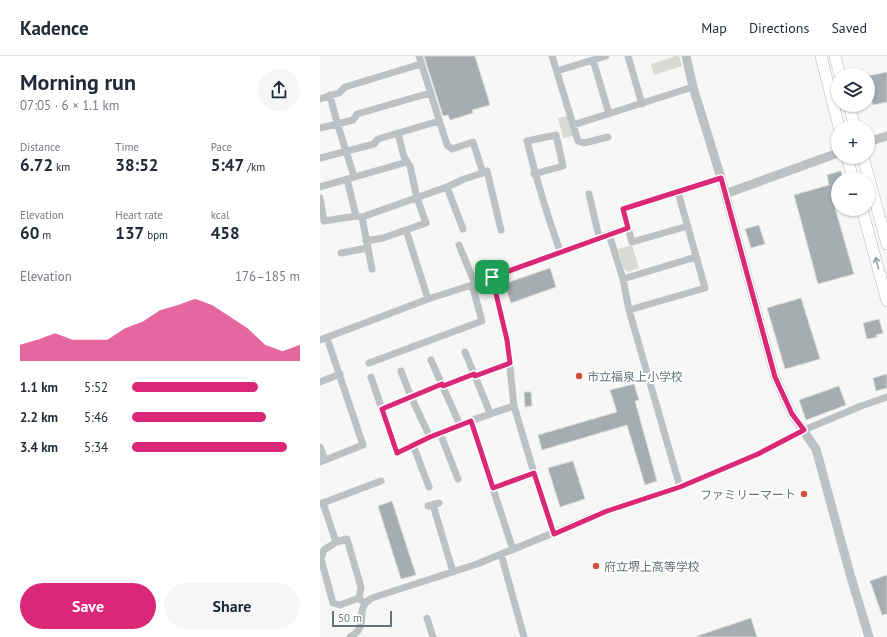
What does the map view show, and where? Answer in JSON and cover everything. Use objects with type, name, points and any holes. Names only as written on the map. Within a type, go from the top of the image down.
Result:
[{"type":"main road","points":[[821,56],[837,120]]},
{"type":"main road","points":[[835,56],[838,68]]},
{"type":"main road","points":[[865,164],[887,244]]},
{"type":"main road","points":[[864,216],[887,300]]},
{"type":"street","points":[[419,56],[447,145],[452,148],[473,142],[483,173]]},
{"type":"street","points":[[552,56],[578,141],[584,144],[608,137]]},
{"type":"street","points":[[557,71],[606,56]]},
{"type":"street","points":[[628,56],[642,104]]},
{"type":"street","points":[[686,56],[693,87],[721,178],[775,377],[792,414],[816,449],[869,637]]},
{"type":"street","points":[[592,60],[609,114]]},
{"type":"street","points":[[320,99],[339,92],[345,87],[421,64]]},
{"type":"street","points":[[573,125],[693,87]]},
{"type":"street","points":[[320,128],[353,120],[356,114],[430,92]]},
{"type":"street","points":[[330,95],[347,151],[350,178],[372,269]]},
{"type":"street","points":[[320,158],[374,144],[378,139],[439,121]]},
{"type":"street","points":[[341,253],[426,223],[417,198],[410,166],[404,157],[398,133]]},
{"type":"street","points":[[534,174],[563,166],[556,134],[527,141],[534,174],[560,251]]},
{"type":"street","points":[[875,140],[887,136]]},
{"type":"street","points":[[725,194],[831,156]]},
{"type":"street","points":[[320,187],[407,162]]},
{"type":"street","points":[[320,198],[324,221],[359,217],[447,188],[464,179],[487,171],[501,230]]},
{"type":"street","points":[[688,226],[632,242],[623,209],[721,178]]},
{"type":"street","points":[[447,188],[463,229]]},
{"type":"street","points":[[629,310],[705,288],[678,192]]},
{"type":"street","points":[[589,194],[599,237]]},
{"type":"street","points":[[320,447],[322,461],[366,444],[340,374],[324,339],[428,299],[473,284],[599,237],[628,228]]},
{"type":"street","points":[[406,230],[428,299]]},
{"type":"street","points":[[609,234],[623,279],[629,310],[680,487]]},
{"type":"street","points":[[369,363],[482,321],[473,284],[458,245]]},
{"type":"street","points":[[623,279],[696,257]]},
{"type":"street","points":[[492,277],[507,340],[514,406],[554,534]]},
{"type":"street","points":[[465,352],[490,414]]},
{"type":"street","points":[[431,360],[460,425]]},
{"type":"street","points":[[382,409],[442,385],[510,363]]},
{"type":"street","points":[[401,371],[411,397],[430,437]]},
{"type":"street","points":[[320,382],[340,374]]},
{"type":"street","points":[[371,377],[397,453],[430,437],[514,406]]},
{"type":"street","points":[[350,637],[359,631],[361,626],[362,609],[368,600],[477,564],[554,534],[607,511],[680,487],[758,454],[804,430],[887,397]]},
{"type":"street","points":[[471,421],[513,550]]},
{"type":"street","points":[[440,433],[458,479]]},
{"type":"street","points":[[413,445],[429,487]]},
{"type":"street","points":[[493,488],[534,473]]},
{"type":"street","points":[[336,542],[322,503],[381,481]]},
{"type":"street","points":[[434,505],[453,572]]},
{"type":"street","points":[[347,539],[361,587],[359,598],[340,605],[333,603],[321,559],[324,550],[336,542],[347,539]]},
{"type":"street","points":[[501,554],[524,637]]},
{"type":"street","points":[[359,598],[365,604]]},
{"type":"street","points":[[427,618],[433,637]]},
{"type":"shaded area","points":[[679,56],[682,66],[654,75],[651,64]]},
{"type":"shaded area","points":[[568,116],[573,136],[563,138],[558,118]]},
{"type":"shaded area","points":[[632,245],[639,268],[628,272],[624,269],[618,249]]},
{"type":"building","points":[[424,56],[475,56],[490,105],[472,110],[473,113],[450,120],[448,115],[443,116]]},
{"type":"building","points":[[887,72],[887,102],[875,105],[875,75]]},
{"type":"building","points":[[831,174],[831,216],[837,216],[854,274],[818,284],[794,195],[829,185],[827,175]]},
{"type":"building","points":[[759,225],[765,244],[751,248],[745,229]]},
{"type":"building","points":[[550,268],[556,287],[511,303],[504,284]]},
{"type":"building","points":[[801,298],[820,359],[785,369],[767,308]]},
{"type":"building","points":[[879,319],[883,333],[876,335],[877,337],[867,339],[863,323]]},
{"type":"building","points":[[887,374],[887,388],[876,391],[873,378]]},
{"type":"building","points":[[634,384],[639,400],[635,401],[657,481],[645,485],[627,425],[542,450],[538,435],[617,412],[610,390]]},
{"type":"building","points":[[839,386],[846,405],[806,420],[799,400]]},
{"type":"building","points":[[524,392],[531,392],[532,406],[525,407]]},
{"type":"building","points":[[573,461],[585,499],[560,507],[548,468]]},
{"type":"building","points":[[392,501],[416,575],[401,579],[378,506]]},
{"type":"building","points":[[887,575],[887,614],[882,615],[870,581]]},
{"type":"building","points":[[751,618],[757,637],[697,637],[697,636]]},
{"type":"place","name":"市立福泉上小学校","points":[[579,376]]},
{"type":"place","name":"ファミリーマート","points":[[804,494]]},
{"type":"place","name":"府立堺上高等学校","points":[[596,566]]},
{"type":"route","points":[[721,178],[775,377],[792,414],[804,430],[758,454],[680,487],[607,511],[554,534],[534,473],[493,488],[471,421],[430,437],[397,453],[382,409],[442,384],[443,386],[474,374],[475,376],[510,363],[507,340],[492,277],[560,251],[628,228],[623,209],[721,178]]}]
